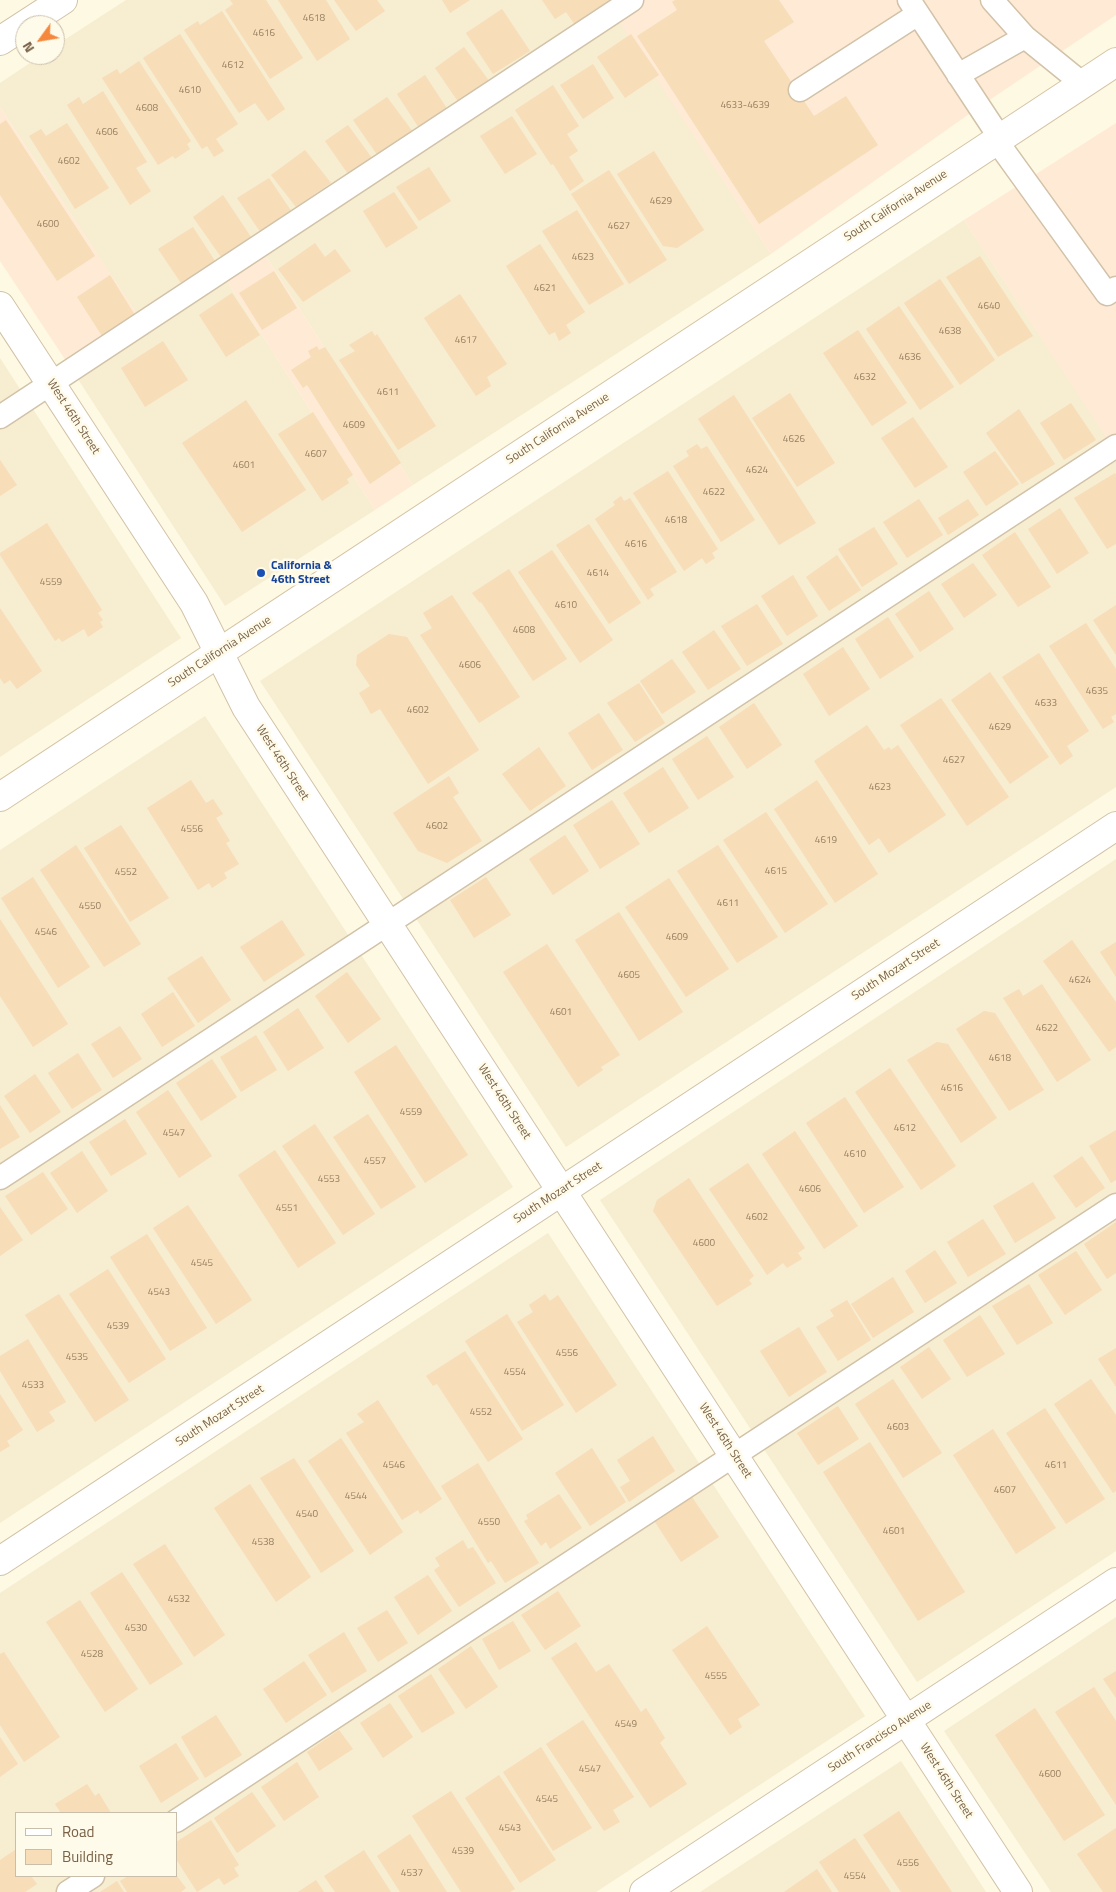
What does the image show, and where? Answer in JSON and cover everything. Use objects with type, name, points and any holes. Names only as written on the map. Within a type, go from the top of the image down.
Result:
[{"type":"street","points":[[0,41],[63,0]]},
{"type":"street","name":"South California Avenue","points":[[0,797],[1116,62]]},
{"type":"street","name":"West 46th Street","points":[[0,306],[194,603],[246,707],[1018,1892]]},
{"type":"street","name":"South Mozart Street","points":[[0,1561],[1116,826]]},
{"type":"street","name":"South Francisco Avenue","points":[[644,1892],[1116,1582]]},
{"type":"lane","points":[[0,417],[632,0]]},
{"type":"lane","points":[[992,0],[1025,37],[1082,84]]},
{"type":"lane","points":[[800,90],[914,7],[998,139],[1107,294],[1116,288]]},
{"type":"lane","points":[[958,75],[1025,37]]},
{"type":"lane","points":[[0,1178],[1116,446]]},
{"type":"lane","points":[[178,1820],[1116,1205]]},
{"type":"lane","points":[[68,1892],[91,1877]]},
{"type":"shaded area","points":[[126,0],[632,0],[614,12],[771,254],[413,485],[259,246],[221,272],[375,510],[225,606],[72,370],[142,322],[0,107],[0,83],[27,65],[65,65],[65,40]]},
{"type":"shaded area","points":[[632,0],[1116,0],[1116,15],[979,107],[771,254],[613,12]]},
{"type":"shaded area","points":[[0,107],[143,323],[72,370],[0,261]]},
{"type":"shaded area","points":[[1116,123],[1116,446],[1113,448],[964,220]]},
{"type":"shaded area","points":[[964,220],[1113,447],[1116,446],[1116,787],[566,1147],[260,681]]},
{"type":"shaded area","points":[[259,246],[413,485],[375,510],[221,272]]},
{"type":"shaded area","points":[[0,358],[181,638],[0,757]]},
{"type":"shaded area","points":[[205,716],[513,1187],[0,1523],[0,850]]},
{"type":"shaded area","points":[[1116,859],[1116,1551],[917,1682],[600,1200]]},
{"type":"shaded area","points":[[548,1233],[865,1716],[596,1892],[0,1892],[0,1593]]},
{"type":"shaded area","points":[[1116,1617],[1116,1892],[1051,1892],[944,1731]]},
{"type":"shaded area","points":[[901,1761],[986,1892],[700,1892]]},
{"type":"building","points":[[230,0],[266,0],[303,58],[270,79],[225,10],[233,4]]},
{"type":"building","points":[[278,0],[326,0],[350,39],[317,61]]},
{"type":"building","points":[[334,0],[377,0],[385,11],[356,31]]},
{"type":"building","points":[[442,0],[470,0],[450,13]]},
{"type":"building","points":[[542,0],[612,0],[575,25],[566,12],[555,19]]},
{"type":"building","points":[[675,0],[779,0],[794,22],[764,41],[814,116],[846,96],[878,145],[759,224],[637,36],[677,10],[672,2]]},
{"type":"building","points":[[502,9],[530,51],[493,74],[466,33]]},
{"type":"building","points":[[222,11],[285,109],[268,121],[255,103],[239,113],[184,30],[198,21],[200,25]]},
{"type":"building","points":[[180,34],[238,124],[216,139],[224,151],[214,157],[207,146],[202,149],[143,58]]},
{"type":"building","points":[[631,34],[659,75],[625,98],[597,57]]},
{"type":"building","points":[[464,47],[490,82],[459,103],[435,68]]},
{"type":"building","points":[[139,61],[191,141],[187,144],[190,149],[175,159],[173,156],[158,165],[102,78],[117,69],[120,74]]},
{"type":"building","points":[[593,64],[614,98],[583,119],[560,85]]},
{"type":"building","points":[[425,75],[448,110],[419,128],[397,94]]},
{"type":"building","points":[[553,85],[579,126],[567,134],[578,151],[569,157],[584,181],[570,191],[515,110]]},
{"type":"building","points":[[103,91],[147,162],[136,168],[151,191],[130,205],[67,105],[79,97],[83,104]]},
{"type":"building","points":[[387,97],[413,132],[378,156],[353,120]]},
{"type":"building","points":[[512,116],[537,154],[505,174],[480,136]]},
{"type":"building","points":[[6,120],[95,256],[57,281],[0,195],[0,124]]},
{"type":"building","points":[[67,123],[109,188],[75,209],[29,136],[41,129],[46,136]]},
{"type":"building","points":[[348,125],[372,158],[348,174],[325,141]]},
{"type":"building","points":[[305,150],[331,183],[296,207],[271,175]]},
{"type":"building","points":[[654,151],[704,230],[677,248],[663,246],[617,174]]},
{"type":"building","points":[[429,167],[451,201],[419,221],[396,187]]},
{"type":"building","points":[[609,170],[667,260],[629,284],[571,194]]},
{"type":"building","points":[[269,178],[292,212],[261,233],[237,198]]},
{"type":"building","points":[[394,192],[418,228],[386,248],[363,211]]},
{"type":"building","points":[[223,195],[251,237],[221,257],[193,217]]},
{"type":"building","points":[[577,210],[624,284],[589,305],[542,231]]},
{"type":"building","points":[[193,227],[215,261],[181,283],[158,249]]},
{"type":"building","points":[[315,243],[325,257],[335,249],[351,271],[303,302],[278,269]]},
{"type":"building","points":[[540,244],[585,312],[566,325],[571,333],[559,341],[555,332],[549,335],[506,266]]},
{"type":"building","points":[[980,256],[1033,336],[998,357],[946,277]]},
{"type":"building","points":[[274,271],[297,308],[262,330],[239,293]]},
{"type":"building","points":[[110,275],[135,315],[102,336],[77,297]]},
{"type":"building","points":[[940,279],[995,360],[960,385],[904,303]]},
{"type":"building","points":[[232,293],[260,335],[226,357],[199,315]]},
{"type":"building","points":[[460,294],[507,364],[487,377],[491,386],[476,396],[424,318]]},
{"type":"building","points":[[899,306],[954,387],[920,410],[866,329]]},
{"type":"building","points":[[858,330],[907,403],[872,426],[823,353]]},
{"type":"building","points":[[372,331],[375,336],[377,334],[436,426],[398,450],[339,360],[355,351],[349,345]]},
{"type":"building","points":[[163,341],[188,380],[145,407],[121,368]]},
{"type":"building","points":[[317,346],[319,350],[325,347],[401,463],[370,484],[307,385],[303,388],[291,370],[311,357],[308,351]]},
{"type":"building","points":[[790,393],[835,463],[797,487],[752,418]]},
{"type":"building","points":[[734,395],[816,523],[779,545],[698,419]]},
{"type":"building","points":[[246,400],[306,490],[242,532],[182,443]]},
{"type":"building","points":[[1071,403],[1096,440],[1064,460],[1040,423]]},
{"type":"building","points":[[1019,409],[1055,464],[1022,484],[986,433]]},
{"type":"building","points":[[313,412],[353,475],[347,479],[349,483],[322,501],[278,434]]},
{"type":"building","points":[[913,417],[948,467],[915,488],[881,438]]},
{"type":"building","points":[[697,444],[701,449],[707,446],[755,520],[721,542],[673,466],[689,456],[686,451]]},
{"type":"building","points":[[995,451],[1019,484],[986,506],[963,472]]},
{"type":"building","points":[[0,460],[17,485],[0,496]]},
{"type":"building","points":[[668,471],[718,549],[712,553],[715,558],[706,564],[702,558],[684,571],[633,493]]},
{"type":"building","points":[[1115,473],[1116,544],[1107,549],[1074,498]]},
{"type":"building","points":[[621,496],[624,501],[630,498],[677,572],[650,589],[654,595],[648,600],[595,519],[615,505],[613,502]]},
{"type":"building","points":[[919,499],[943,535],[907,558],[883,522]]},
{"type":"building","points":[[968,499],[979,515],[948,535],[938,518]]},
{"type":"building","points":[[1060,508],[1089,553],[1057,574],[1028,529]]},
{"type":"building","points":[[47,523],[102,610],[98,613],[103,620],[100,622],[103,627],[88,637],[84,629],[62,642],[59,638],[55,641],[0,555],[0,553]]},
{"type":"building","points":[[589,524],[641,603],[609,624],[556,545]]},
{"type":"building","points":[[874,527],[898,564],[862,587],[838,549]]},
{"type":"building","points":[[1015,532],[1051,587],[1018,607],[982,555]]},
{"type":"building","points":[[552,550],[613,640],[580,663],[518,572]]},
{"type":"building","points":[[837,555],[861,590],[829,611],[806,577]]},
{"type":"building","points":[[973,563],[997,595],[964,618],[941,584]]},
{"type":"building","points":[[509,569],[567,659],[533,681],[481,602],[472,593]]},
{"type":"building","points":[[793,575],[818,616],[787,636],[761,596]]},
{"type":"building","points":[[929,591],[954,629],[920,652],[895,614]]},
{"type":"building","points":[[452,595],[520,697],[479,723],[420,635],[432,628],[423,613]]},
{"type":"building","points":[[757,604],[783,644],[747,666],[721,626]]},
{"type":"building","points":[[1116,605],[1116,655],[1093,620]]},
{"type":"building","points":[[0,608],[42,671],[17,689],[10,680],[4,684],[0,678]]},
{"type":"building","points":[[888,617],[914,657],[880,679],[855,639]]},
{"type":"building","points":[[1086,623],[1116,669],[1116,714],[1111,717],[1114,722],[1103,729],[1049,646]]},
{"type":"building","points":[[714,630],[741,669],[708,690],[682,652]]},
{"type":"building","points":[[389,634],[407,637],[479,750],[428,784],[380,709],[371,714],[359,693],[370,686],[356,665],[357,655]]},
{"type":"building","points":[[843,647],[870,689],[829,716],[803,674]]},
{"type":"building","points":[[1039,653],[1089,731],[1067,746],[1073,756],[1060,765],[1002,677]]},
{"type":"building","points":[[672,659],[696,692],[662,714],[640,681]]},
{"type":"building","points":[[990,672],[1049,757],[1010,784],[951,700]]},
{"type":"building","points":[[639,683],[665,723],[635,742],[607,703]]},
{"type":"building","points":[[941,698],[1009,797],[967,826],[900,725]]},
{"type":"building","points":[[754,703],[782,745],[747,769],[719,727]]},
{"type":"building","points":[[599,713],[623,750],[592,770],[568,733]]},
{"type":"building","points":[[867,725],[884,750],[889,747],[891,750],[898,745],[946,815],[889,853],[879,838],[869,845],[814,761]]},
{"type":"building","points":[[707,736],[734,777],[698,800],[672,759]]},
{"type":"building","points":[[539,747],[566,786],[530,811],[502,774]]},
{"type":"building","points":[[663,767],[689,808],[649,833],[623,793]]},
{"type":"building","points":[[449,776],[459,793],[453,797],[482,841],[447,863],[418,851],[393,813]]},
{"type":"building","points":[[191,780],[206,803],[213,799],[223,814],[216,818],[230,841],[226,843],[239,864],[224,873],[227,878],[212,888],[209,883],[198,890],[147,808]]},
{"type":"building","points":[[817,780],[878,874],[835,903],[774,809]]},
{"type":"building","points":[[612,800],[640,844],[600,869],[573,825]]},
{"type":"building","points":[[766,812],[828,904],[785,933],[723,840]]},
{"type":"building","points":[[121,825],[169,898],[130,922],[84,848]]},
{"type":"building","points":[[565,835],[589,871],[553,895],[529,859]]},
{"type":"building","points":[[76,845],[141,944],[104,967],[40,870]]},
{"type":"building","points":[[718,845],[778,937],[737,963],[677,871]]},
{"type":"building","points":[[33,877],[90,967],[58,988],[1,898]]},
{"type":"building","points":[[486,877],[511,915],[474,938],[450,900]]},
{"type":"building","points":[[669,878],[729,969],[686,997],[625,907]]},
{"type":"building","points":[[619,912],[683,1012],[639,1041],[575,940]]},
{"type":"building","points":[[0,919],[68,1024],[33,1047],[0,996]]},
{"type":"building","points":[[282,920],[305,955],[264,982],[240,947]]},
{"type":"building","points":[[1072,940],[1116,1002],[1116,1047],[1109,1052],[1043,961]]},
{"type":"building","points":[[1116,942],[1116,977],[1100,952]]},
{"type":"building","points":[[547,944],[620,1055],[601,1067],[603,1070],[578,1087],[503,972]]},
{"type":"building","points":[[202,956],[231,1000],[198,1023],[167,978]]},
{"type":"building","points":[[347,972],[381,1019],[348,1043],[315,996]]},
{"type":"building","points":[[1042,984],[1091,1060],[1057,1082],[1003,998],[1019,989],[1023,996]]},
{"type":"building","points":[[173,992],[195,1026],[162,1047],[141,1014]]},
{"type":"building","points":[[298,1008],[324,1048],[288,1071],[263,1032]]},
{"type":"building","points":[[984,1011],[995,1013],[1044,1090],[1009,1111],[956,1029]]},
{"type":"building","points":[[120,1026],[142,1059],[113,1078],[91,1044]]},
{"type":"building","points":[[256,1035],[277,1070],[241,1092],[220,1057]]},
{"type":"building","points":[[937,1042],[948,1044],[997,1118],[961,1143],[907,1060]]},
{"type":"building","points":[[396,1045],[468,1155],[425,1183],[354,1072]]},
{"type":"building","points":[[78,1053],[102,1090],[72,1109],[48,1073]]},
{"type":"building","points":[[212,1059],[237,1097],[201,1121],[176,1083]]},
{"type":"building","points":[[890,1068],[956,1166],[921,1190],[855,1092]]},
{"type":"building","points":[[35,1074],[61,1112],[30,1133],[4,1096]]},
{"type":"building","points":[[168,1090],[212,1156],[179,1178],[136,1112]]},
{"type":"building","points":[[845,1097],[904,1187],[864,1213],[806,1123]]},
{"type":"building","points":[[0,1105],[20,1137],[0,1149]]},
{"type":"building","points":[[368,1114],[416,1187],[381,1209],[333,1137]]},
{"type":"building","points":[[125,1119],[147,1154],[111,1176],[89,1142]]},
{"type":"building","points":[[315,1124],[375,1214],[343,1235],[282,1146]]},
{"type":"building","points":[[1116,1130],[1116,1180],[1111,1183],[1089,1146]]},
{"type":"building","points":[[795,1131],[858,1226],[824,1249],[762,1154]]},
{"type":"building","points":[[275,1150],[336,1243],[298,1268],[238,1175]]},
{"type":"building","points":[[82,1151],[108,1191],[77,1213],[50,1173]]},
{"type":"building","points":[[1082,1156],[1105,1188],[1076,1208],[1053,1176]]},
{"type":"building","points":[[748,1163],[805,1248],[798,1253],[802,1259],[787,1268],[783,1263],[767,1275],[709,1189]]},
{"type":"building","points":[[43,1172],[68,1209],[31,1235],[5,1196]]},
{"type":"building","points":[[689,1178],[754,1276],[749,1280],[752,1284],[717,1306],[653,1211],[657,1200]]},
{"type":"building","points":[[1033,1182],[1056,1218],[1015,1243],[993,1206]]},
{"type":"building","points":[[188,1205],[252,1300],[216,1324],[153,1228]]},
{"type":"building","points":[[0,1207],[23,1240],[0,1256]]},
{"type":"building","points":[[983,1219],[1006,1254],[968,1277],[947,1242]]},
{"type":"building","points":[[1116,1222],[1116,1273],[1107,1279],[1084,1244]]},
{"type":"building","points":[[147,1234],[207,1328],[170,1351],[110,1257]]},
{"type":"building","points":[[935,1250],[957,1283],[925,1303],[905,1271]]},
{"type":"building","points":[[1076,1251],[1102,1290],[1065,1315],[1038,1275]]},
{"type":"building","points":[[108,1269],[166,1359],[129,1383],[69,1294]]},
{"type":"building","points":[[893,1277],[914,1312],[873,1338],[851,1304]]},
{"type":"building","points":[[1029,1284],[1053,1323],[1017,1345],[992,1306]]},
{"type":"building","points":[[59,1294],[129,1400],[95,1422],[25,1315]]},
{"type":"building","points":[[545,1294],[550,1301],[558,1295],[617,1385],[576,1413],[517,1322],[533,1312],[529,1305]]},
{"type":"building","points":[[847,1300],[871,1340],[838,1361],[816,1327],[834,1316],[830,1310]]},
{"type":"building","points":[[507,1314],[564,1405],[522,1431],[465,1341]]},
{"type":"building","points":[[980,1315],[1005,1354],[967,1377],[943,1340]]},
{"type":"building","points":[[799,1327],[827,1372],[789,1397],[760,1351]]},
{"type":"building","points":[[28,1339],[66,1402],[49,1412],[55,1421],[37,1432],[0,1371],[0,1356]]},
{"type":"building","points":[[929,1347],[951,1379],[922,1399],[900,1367]]},
{"type":"building","points":[[1116,1348],[1116,1387],[1098,1359]]},
{"type":"building","points":[[465,1351],[523,1439],[488,1462],[437,1384],[433,1386],[426,1376]]},
{"type":"building","points":[[893,1379],[942,1453],[903,1478],[855,1404]]},
{"type":"building","points":[[1091,1379],[1116,1415],[1116,1491],[1113,1493],[1054,1404]]},
{"type":"building","points":[[0,1394],[23,1430],[7,1441],[10,1446],[0,1452]]},
{"type":"building","points":[[378,1400],[442,1499],[420,1514],[418,1510],[402,1520],[346,1433],[364,1422],[357,1414]]},
{"type":"building","points":[[838,1406],[859,1439],[818,1465],[797,1433]]},
{"type":"building","points":[[1045,1408],[1105,1499],[1066,1524],[1006,1433]]},
{"type":"building","points":[[993,1429],[1056,1528],[1016,1554],[953,1455]]},
{"type":"building","points":[[653,1436],[675,1471],[629,1502],[620,1487],[630,1481],[617,1460]]},
{"type":"building","points":[[341,1438],[403,1532],[370,1555],[308,1461]]},
{"type":"building","points":[[870,1442],[965,1592],[918,1621],[823,1472]]},
{"type":"building","points":[[592,1448],[626,1502],[590,1526],[555,1473]]},
{"type":"building","points":[[294,1458],[354,1551],[321,1573],[260,1478]]},
{"type":"building","points":[[478,1463],[539,1563],[505,1583],[491,1561],[488,1563],[441,1486]]},
{"type":"building","points":[[250,1484],[311,1577],[276,1602],[214,1508]]},
{"type":"building","points":[[559,1494],[582,1528],[550,1549],[546,1542],[541,1546],[524,1521],[528,1519],[526,1515]]},
{"type":"building","points":[[692,1497],[719,1537],[681,1562],[655,1522]]},
{"type":"building","points":[[463,1540],[468,1549],[473,1547],[496,1583],[459,1607],[434,1570],[440,1566],[435,1558]]},
{"type":"building","points":[[165,1544],[225,1635],[194,1657],[133,1564]]},
{"type":"building","points":[[122,1572],[183,1664],[150,1685],[90,1593]]},
{"type":"building","points":[[428,1575],[452,1611],[418,1635],[394,1597]]},
{"type":"building","points":[[558,1591],[581,1626],[545,1650],[521,1615]]},
{"type":"building","points":[[80,1600],[138,1689],[105,1712],[46,1622]]},
{"type":"building","points":[[387,1610],[408,1643],[378,1662],[357,1628]]},
{"type":"building","points":[[513,1621],[531,1651],[499,1670],[482,1639]]},
{"type":"building","points":[[707,1626],[760,1705],[738,1719],[742,1727],[730,1735],[672,1650]]},
{"type":"building","points":[[344,1632],[367,1671],[332,1693],[308,1655]]},
{"type":"building","points":[[576,1642],[596,1672],[609,1664],[641,1712],[646,1708],[665,1738],[660,1743],[687,1784],[650,1808],[551,1658]]},
{"type":"building","points":[[471,1646],[498,1687],[466,1709],[438,1669]]},
{"type":"building","points":[[4,1652],[60,1737],[24,1762],[0,1725],[0,1654]]},
{"type":"building","points":[[304,1661],[327,1695],[286,1723],[263,1689]]},
{"type":"building","points":[[1116,1671],[1116,1698],[1103,1679]]},
{"type":"building","points":[[431,1674],[455,1713],[422,1733],[398,1696]]},
{"type":"building","points":[[1094,1687],[1116,1721],[1116,1805],[1055,1712]]},
{"type":"building","points":[[390,1703],[413,1737],[383,1758],[360,1723]]},
{"type":"building","points":[[1035,1708],[1105,1815],[1064,1841],[995,1735]]},
{"type":"building","points":[[216,1715],[242,1755],[205,1778],[181,1737]]},
{"type":"building","points":[[583,1720],[634,1797],[613,1810],[620,1822],[604,1831],[546,1744]]},
{"type":"building","points":[[339,1730],[353,1749],[319,1771],[307,1752]]},
{"type":"building","points":[[0,1737],[18,1764],[0,1777]]},
{"type":"building","points":[[176,1743],[199,1779],[161,1803],[139,1766]]},
{"type":"building","points":[[541,1747],[592,1828],[553,1851],[503,1772]]},
{"type":"building","points":[[297,1762],[319,1797],[284,1821],[261,1787]]},
{"type":"building","points":[[499,1775],[556,1860],[520,1883],[465,1798]]},
{"type":"building","points":[[87,1784],[95,1796],[99,1793],[110,1812],[60,1812],[55,1804]]},
{"type":"building","points":[[451,1791],[515,1889],[510,1892],[461,1892],[412,1816]]},
{"type":"building","points":[[252,1792],[276,1826],[237,1853],[214,1818]]},
{"type":"building","points":[[899,1811],[952,1892],[901,1892],[863,1835]]},
{"type":"building","points":[[211,1820],[239,1865],[234,1868],[239,1876],[224,1885],[219,1878],[197,1892],[178,1862],[178,1841]]},
{"type":"building","points":[[1116,1828],[1116,1892],[1103,1892],[1077,1854]]},
{"type":"building","points":[[410,1834],[447,1892],[400,1892],[377,1856]]},
{"type":"building","points":[[855,1838],[891,1892],[839,1892],[819,1862]]},
{"type":"building","points":[[15,1850],[15,1877],[32,1877],[37,1884],[25,1892],[0,1892],[0,1860]]},
{"type":"building","points":[[364,1850],[391,1892],[335,1892],[324,1876]]},
{"type":"building","points":[[817,1869],[832,1892],[784,1892]]},
{"type":"building","points":[[126,1877],[178,1877],[186,1888],[181,1892],[127,1892],[120,1881]]},
{"type":"building","points":[[316,1880],[324,1892],[298,1892]]},
{"type":"building","points":[[117,1881],[124,1892],[100,1892]]},
{"type":"place","name":"California & 46th Street","points":[[261,573]]}]
